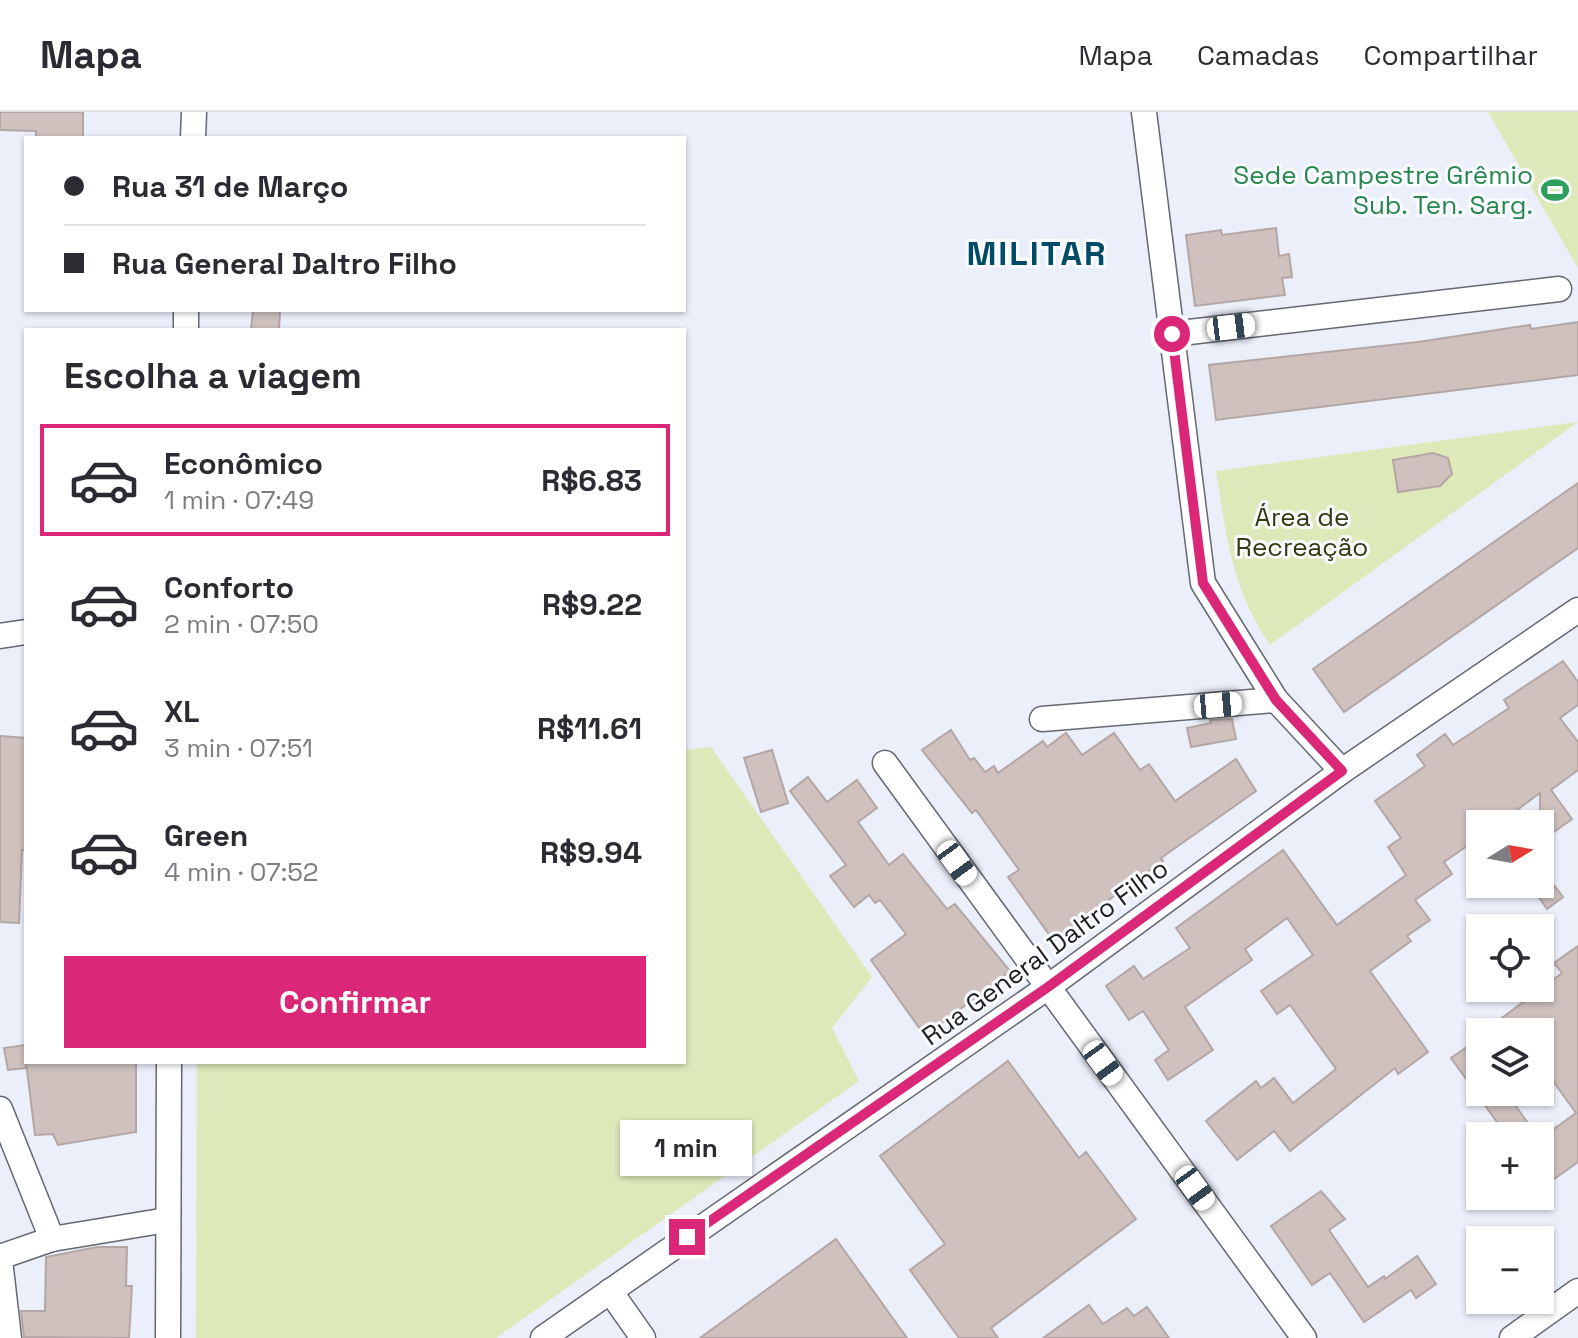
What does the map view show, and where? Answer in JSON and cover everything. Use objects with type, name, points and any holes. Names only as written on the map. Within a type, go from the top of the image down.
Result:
[{"type":"street","points":[[193,136],[194,112]]},
{"type":"street","points":[[1144,112],[1203,583],[1276,700],[1342,771]]},
{"type":"street","points":[[1172,334],[1559,289]]},
{"type":"street","name":"Rua General Daltro Filho","points":[[543,1338],[1048,987],[1342,771],[1578,610]]},
{"type":"street","points":[[0,636],[24,632]]},
{"type":"street","points":[[1042,719],[1276,700]]},
{"type":"street","points":[[885,763],[1304,1338]]},
{"type":"street","points":[[168,1338],[169,1064]]},
{"type":"street","points":[[0,1109],[52,1239]]},
{"type":"street","points":[[9,1338],[0,1259],[52,1239],[167,1220]]},
{"type":"street","points":[[610,1291],[643,1338]]},
{"type":"street","points":[[1512,1338],[1578,1291]]},
{"type":"green space","name":"Sede Campestre Grêmio Sub. Ten. Sarg.","points":[[1488,112],[1578,112],[1578,268]]},
{"type":"green space","name":"Área de Recreação","points":[[1578,422],[1270,645],[1247,603],[1232,561],[1216,471]]},
{"type":"green space","points":[[711,747],[872,977],[832,1028],[859,1081],[496,1338],[196,1338],[197,1064],[686,1064],[686,750]]},
{"type":"building","points":[[0,112],[83,112],[83,136],[36,136],[36,131],[0,130]]},
{"type":"building","points":[[1276,228],[1279,256],[1289,254],[1292,277],[1282,278],[1285,295],[1195,306],[1186,235],[1221,230],[1222,235]]},
{"type":"building","points":[[253,312],[280,312],[279,328],[251,328]]},
{"type":"building","points":[[1578,322],[1578,375],[1216,420],[1209,365],[1418,342],[1530,325],[1531,329]]},
{"type":"building","points":[[1433,453],[1448,458],[1452,474],[1440,486],[1398,492],[1393,460]]},
{"type":"building","points":[[1578,483],[1578,548],[1344,712],[1313,669]]},
{"type":"building","points":[[1563,661],[1578,682],[1578,705],[1560,718],[1578,742],[1578,770],[1551,790],[1572,819],[1554,832],[1554,810],[1540,810],[1540,793],[1517,810],[1466,810],[1466,847],[1444,862],[1452,874],[1415,900],[1430,920],[1407,936],[1411,941],[1370,971],[1428,1052],[1398,1074],[1395,1068],[1290,1151],[1274,1131],[1237,1160],[1206,1121],[1256,1081],[1261,1088],[1274,1078],[1293,1103],[1336,1069],[1290,1005],[1277,1014],[1261,991],[1313,955],[1287,918],[1245,949],[1252,960],[1185,1007],[1213,1050],[1168,1080],[1155,1060],[1169,1050],[1143,1011],[1129,1020],[1106,986],[1134,966],[1143,979],[1190,948],[1176,928],[1283,850],[1337,925],[1406,875],[1388,847],[1401,838],[1375,801],[1425,766],[1417,755],[1445,734],[1453,745],[1509,708],[1504,700]]},
{"type":"building","points":[[1232,719],[1236,739],[1191,747],[1187,728],[1211,723],[1210,720]]},
{"type":"building","points":[[951,730],[970,760],[974,758],[985,772],[994,766],[998,773],[1043,741],[1047,747],[1066,733],[1082,755],[1114,733],[1140,770],[1149,764],[1175,801],[1236,759],[1256,791],[1053,940],[1008,877],[1019,870],[976,810],[972,813],[922,750]]},
{"type":"building","points":[[0,736],[24,738],[24,850],[19,923],[0,922]]},
{"type":"building","points":[[772,750],[788,803],[761,812],[744,758]]},
{"type":"building","points":[[808,777],[827,802],[857,780],[877,808],[858,822],[889,865],[903,854],[947,909],[955,904],[1010,971],[925,1036],[871,960],[906,934],[880,900],[875,903],[869,895],[854,907],[830,876],[846,865],[790,791]]},
{"type":"building","points":[[1554,885],[1563,897],[1547,909],[1540,898],[1554,898]]},
{"type":"building","points":[[1578,946],[1578,1162],[1554,1179],[1554,1129],[1576,1113],[1554,1082],[1554,1018],[1502,1018],[1523,1002],[1554,1002],[1554,979],[1562,973],[1554,963]]},
{"type":"building","points":[[24,1045],[26,1068],[8,1070],[4,1048]]},
{"type":"building","points":[[1466,1048],[1466,1079],[1451,1058]]},
{"type":"building","points":[[1008,1061],[1079,1158],[1086,1152],[1136,1219],[991,1328],[998,1338],[959,1338],[910,1270],[945,1244],[880,1156]]},
{"type":"building","points":[[26,1064],[136,1064],[136,1132],[58,1145],[53,1134],[35,1135]]},
{"type":"building","points":[[1485,1106],[1516,1106],[1527,1122],[1497,1122]]},
{"type":"building","points":[[1321,1191],[1345,1219],[1329,1230],[1368,1287],[1417,1256],[1436,1284],[1416,1298],[1411,1290],[1364,1322],[1330,1273],[1312,1285],[1271,1226]]},
{"type":"building","points":[[836,1239],[907,1338],[700,1338]]},
{"type":"building","points":[[97,1247],[127,1247],[126,1286],[132,1286],[129,1338],[24,1337],[21,1311],[45,1311],[46,1257]]},
{"type":"building","points":[[1089,1305],[1103,1324],[1127,1308],[1134,1316],[1147,1307],[1169,1338],[1043,1338]]},
{"type":"place","name":"Sede Campestre Grêmio Sub. Ten. Sarg.","points":[[1555,190]]},
{"type":"district","name":"MILITAR","points":[[1037,253]]},
{"type":"route","points":[[687,1237],[1048,987],[1342,771],[1276,700],[1203,583],[1172,334]]}]
